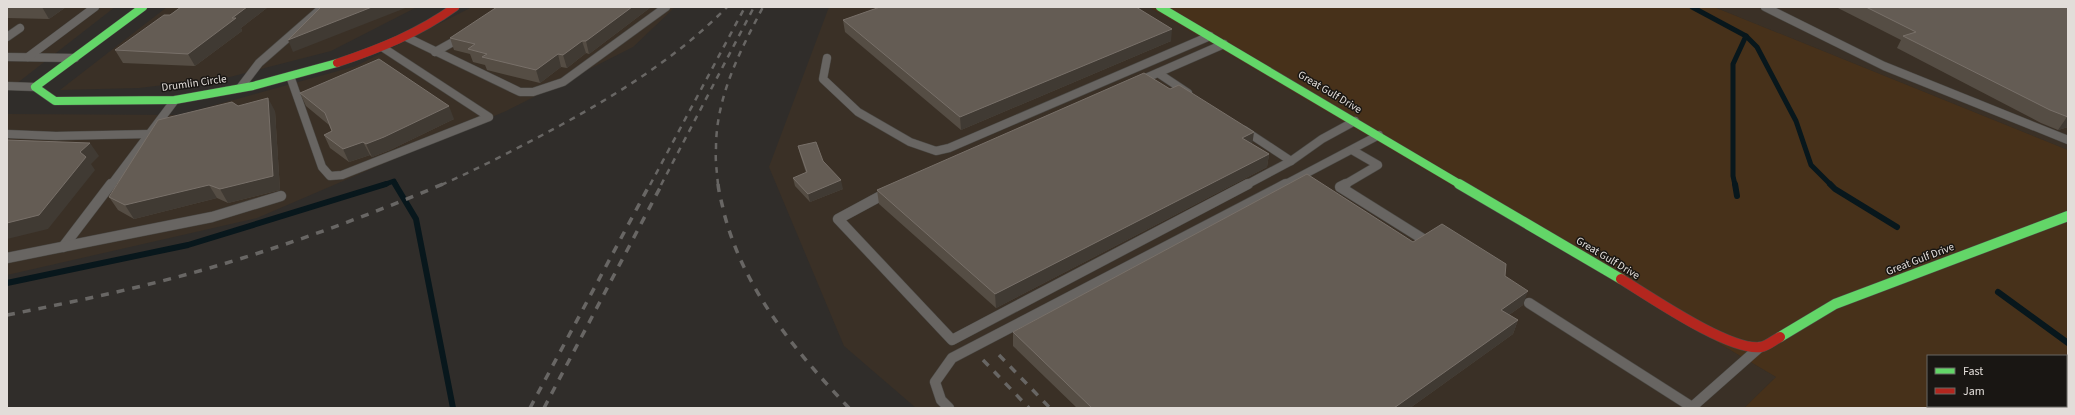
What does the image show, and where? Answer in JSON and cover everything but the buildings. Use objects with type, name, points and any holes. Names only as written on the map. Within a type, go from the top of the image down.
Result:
[{"type":"street","points":[[35,87],[143,7]]},
{"type":"street","name":"Drumlin Circle","points":[[35,87],[55,101],[175,100],[240,88],[290,76],[365,54],[406,37],[444,15],[454,7]]},
{"type":"street","name":"Great Gulf Drive","points":[[1160,7],[1702,327],[1736,343],[1760,347],[1787,334],[1835,304],[2068,216]]},
{"type":"lane","points":[[28,57],[94,7]]},
{"type":"lane","points":[[240,88],[259,64],[322,7]]},
{"type":"lane","points":[[406,37],[520,92],[539,91],[563,82],[666,7]]},
{"type":"lane","points":[[1765,7],[1884,66],[2068,140]]},
{"type":"lane","points":[[7,37],[20,28]]},
{"type":"lane","points":[[435,52],[472,31]]},
{"type":"lane","points":[[827,58],[823,79],[858,112],[910,142],[926,149],[936,150],[949,148],[1210,36]]},
{"type":"lane","points":[[1129,85],[1224,44]]},
{"type":"lane","points":[[290,76],[322,167],[330,176],[342,175],[489,117],[382,47]]},
{"type":"lane","points":[[7,57],[74,58]]},
{"type":"lane","points":[[1158,73],[1198,99]]},
{"type":"lane","points":[[7,86],[35,87]]},
{"type":"lane","points":[[63,247],[175,100]]},
{"type":"lane","points":[[899,187],[838,219],[952,340],[1291,161],[1322,139],[1355,121]]},
{"type":"lane","points":[[1238,126],[1291,161]]},
{"type":"lane","points":[[7,134],[56,136],[149,134]]},
{"type":"lane","points":[[949,408],[941,400],[935,382],[952,358],[1379,135]]},
{"type":"lane","points":[[1352,150],[1378,165],[1340,187],[1424,239]]},
{"type":"lane","points":[[7,258],[212,217],[281,196]]},
{"type":"lane","points":[[1528,303],[1692,407],[1760,347]]},
{"type":"shaded area","points":[[7,7],[115,7],[7,91]]},
{"type":"shaded area","points":[[167,7],[417,7],[331,51],[230,77],[139,88],[60,90]]},
{"type":"shaded area","points":[[472,7],[675,7],[633,47],[506,111],[257,218],[7,275],[7,114],[179,115],[356,66]]},
{"type":"shaded area","points":[[829,7],[1149,7],[1776,377],[1744,408],[916,408],[844,346],[769,167]]},
{"type":"shaded area","points":[[1149,7],[1714,7],[2068,150],[2068,408],[1744,408],[1776,377]]},
{"type":"shaded area","points":[[1714,7],[2068,7],[2068,150]]},
{"type":"waterway","points":[[1692,7],[1746,36]]},
{"type":"waterway","points":[[1735,185],[1733,176],[1733,64],[1746,36]]},
{"type":"waterway","points":[[1746,36],[1757,47],[1796,121],[1811,165],[1835,189],[1897,227]]},
{"type":"waterway","points":[[384,185],[394,181],[396,185]]},
{"type":"waterway","points":[[395,184],[416,219],[453,408]]},
{"type":"waterway","points":[[1735,184],[1737,196]]},
{"type":"waterway","points":[[7,283],[188,245],[384,185]]},
{"type":"waterway","points":[[1998,292],[2068,343]]},
{"type":"railway","points":[[441,185],[487,164],[606,100],[669,57],[709,25],[727,7]]},
{"type":"railway","points":[[650,185],[745,7]]},
{"type":"railway","points":[[661,185],[754,7]]},
{"type":"railway","points":[[718,185],[716,153],[717,129],[720,111],[738,58],[763,7]]},
{"type":"railway","points":[[7,315],[121,291],[233,261],[339,225],[443,184]]},
{"type":"railway","points":[[530,408],[650,184]]},
{"type":"railway","points":[[544,408],[662,184]]},
{"type":"railway","points":[[718,184],[724,213],[733,241],[758,294],[791,342],[849,408]]},
{"type":"railway","points":[[999,355],[1050,408]]},
{"type":"railway","points":[[983,360],[1029,408]]},
{"type":"traffic: fast","points":[[143,7],[35,87],[55,101],[175,100],[253,86],[337,63]]},
{"type":"traffic: fast","points":[[1160,7],[1621,279]]},
{"type":"traffic: fast","points":[[1780,337],[1835,304],[2068,216]]},
{"type":"traffic: jam","points":[[337,63],[368,53],[414,33],[442,17],[455,7]]},
{"type":"traffic: jam","points":[[1621,279],[1711,332],[1731,341],[1748,346],[1761,347],[1780,337]]}]
